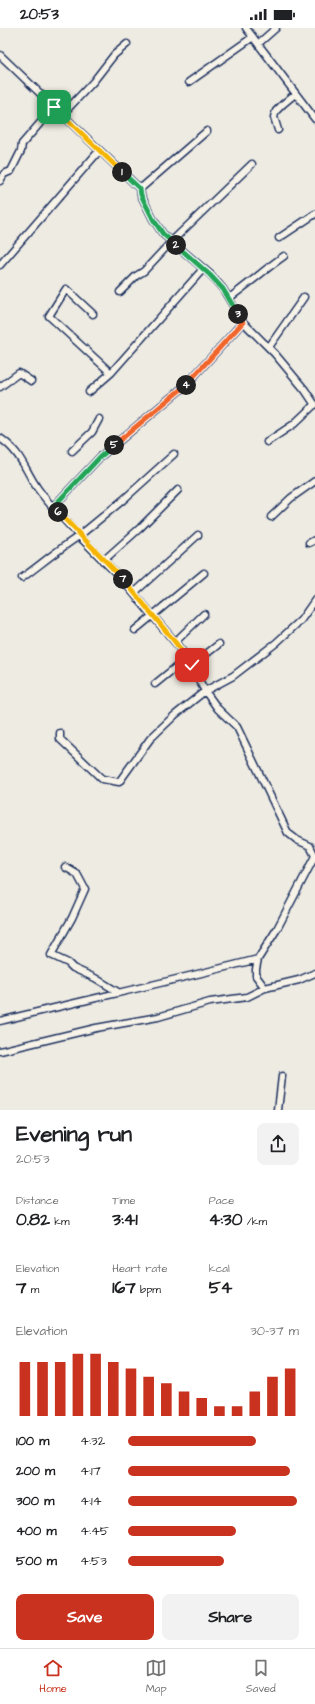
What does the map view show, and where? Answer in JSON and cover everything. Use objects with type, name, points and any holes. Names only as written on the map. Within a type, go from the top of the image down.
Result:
[{"type":"street","points":[[246,28],[315,119]]},
{"type":"street","points":[[258,43],[276,28]]},
{"type":"street","points":[[189,82],[253,37]]},
{"type":"street","points":[[62,115],[114,55],[126,44]]},
{"type":"street","points":[[0,55],[140,189],[141,195],[153,219],[163,234],[203,269],[223,289],[243,322],[290,370],[315,405],[294,424],[267,442]]},
{"type":"street","points":[[278,130],[274,117],[276,111],[295,94]]},
{"type":"street","points":[[0,181],[2,173],[11,171],[21,151],[22,144],[54,107]]},
{"type":"street","points":[[140,189],[207,131]]},
{"type":"street","points":[[0,265],[100,151]]},
{"type":"street","points":[[120,292],[136,276],[144,271],[172,241],[252,164]]},
{"type":"street","points":[[279,238],[315,214]]},
{"type":"street","points":[[229,298],[245,288],[268,267],[284,256]]},
{"type":"street","points":[[88,392],[111,373],[203,269]]},
{"type":"street","points":[[94,314],[66,289],[49,316],[111,373]]},
{"type":"street","points":[[269,347],[304,297]]},
{"type":"street","points":[[53,507],[100,457],[187,384],[243,322]]},
{"type":"street","points":[[0,387],[19,374],[31,381]]},
{"type":"street","points":[[72,452],[92,432],[99,419]]},
{"type":"street","points":[[0,438],[9,444],[21,458],[38,489],[53,507],[134,593],[175,642],[192,665],[205,691],[218,709],[237,727],[288,833],[297,840],[310,846],[315,856],[277,929],[258,959],[256,976],[265,988]]},
{"type":"street","points":[[22,578],[43,563],[54,552],[79,536],[123,500],[174,454]]},
{"type":"street","points":[[271,517],[291,498],[315,481]]},
{"type":"street","points":[[104,560],[140,528],[178,490]]},
{"type":"street","points":[[134,593],[198,535]]},
{"type":"street","points":[[135,630],[204,573]]},
{"type":"street","points":[[60,733],[60,739],[102,779],[114,783],[119,782],[150,739],[175,715],[205,691],[233,676],[276,644],[301,620],[315,600]]},
{"type":"street","points":[[175,642],[204,614]]},
{"type":"street","points":[[192,665],[219,644]]},
{"type":"street","points":[[155,684],[187,658]]},
{"type":"street","points":[[65,867],[77,874],[86,889],[72,918],[51,955],[68,963],[73,968],[95,978],[118,992]]},
{"type":"street","points":[[0,1021],[118,992],[182,979],[258,959]]},
{"type":"street","points":[[0,1051],[96,1028],[158,1017],[210,1002],[247,997],[265,988],[299,980],[315,973]]},
{"type":"street","points":[[278,1110],[282,1076]]},
{"type":"route","points":[[54,107],[140,189],[141,195],[153,219],[163,234],[210,275],[223,289],[243,322],[187,384],[100,457],[53,507],[79,536],[120,576],[175,642],[192,665]]}]
